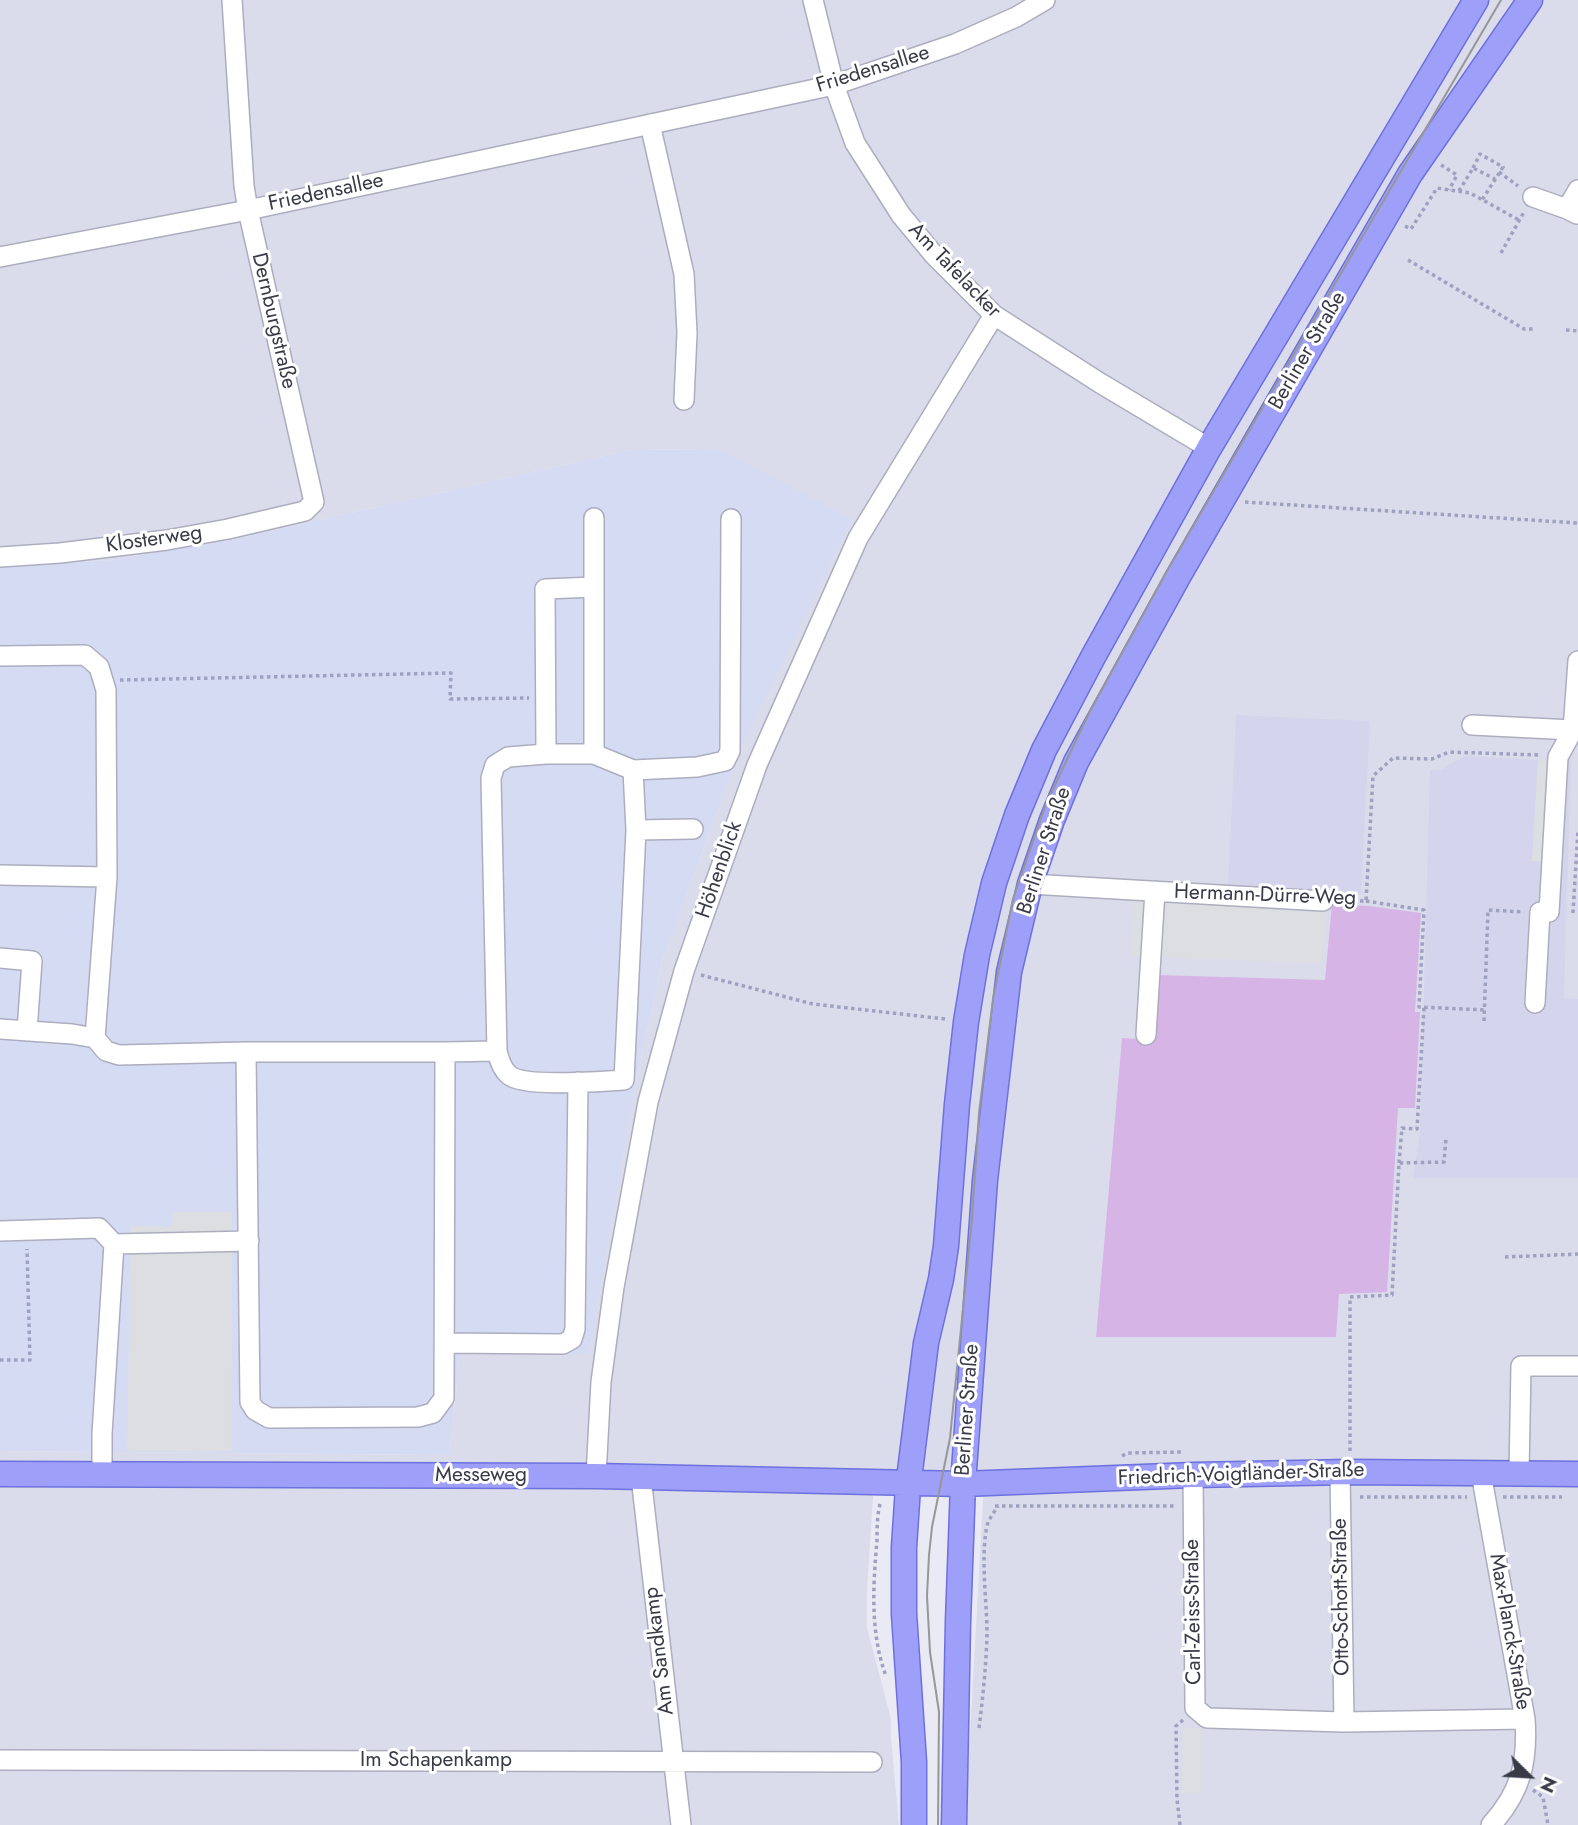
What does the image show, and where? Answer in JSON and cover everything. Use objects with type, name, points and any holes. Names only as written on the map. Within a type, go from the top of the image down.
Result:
[{"type":"main road","name":"Berliner Straße","points":[[914,1825],[914,1762],[904,1614],[908,1482],[926,1343],[946,1246],[966,1022],[977,955],[994,883],[1017,815],[1044,750],[1093,657],[1209,448],[1476,0]]},
{"type":"main road","name":"Berliner Straße","points":[[954,1825],[963,1484],[985,1180],[1009,972],[1030,884],[1076,762],[1178,575],[1410,174],[1530,0]]},
{"type":"main road","name":"Messeweg","points":[[0,1474],[596,1476],[963,1484]]},
{"type":"main road","name":"Friedrich-Voigtländer-Straße","points":[[963,1484],[1193,1487],[1343,1476],[1578,1474]]},
{"type":"street","name":"Dernburgstraße","points":[[232,0],[244,186],[314,502],[305,511]]},
{"type":"street","name":"Am Tafelacker","points":[[813,0],[834,85],[855,143],[901,215],[934,255],[994,316],[1209,448]]},
{"type":"street","name":"Friedensallee","points":[[0,257],[248,210],[834,85],[955,44],[1016,17],[1045,0]]},
{"type":"street","points":[[650,124],[684,274],[687,334],[684,400]]},
{"type":"street","points":[[1532,197],[1573,212],[1578,190]]},
{"type":"street","name":"Höhenblick","points":[[596,1476],[601,1382],[616,1273],[648,1102],[684,971],[757,765],[858,538],[994,316]]},
{"type":"street","name":"Klosterweg","points":[[0,557],[167,540],[305,511]]},
{"type":"street","points":[[594,518],[594,754]]},
{"type":"street","points":[[633,770],[636,830],[624,1080],[533,1082],[511,1077],[501,1064],[497,1051],[491,778],[495,765],[508,757],[546,754],[594,754],[633,770],[710,766],[725,761],[730,751],[731,519]]},
{"type":"street","points":[[546,754],[545,589],[594,587]]},
{"type":"street","points":[[0,656],[85,655],[99,667],[104,680],[107,877],[95,1038]]},
{"type":"street","points":[[1535,1003],[1540,912],[1549,912],[1559,757],[1573,730],[1578,661]]},
{"type":"street","points":[[1472,724],[1573,730]]},
{"type":"street","points":[[636,830],[694,829]]},
{"type":"street","points":[[0,875],[107,877]]},
{"type":"street","name":"Hermann-Dürre-Weg","points":[[1030,884],[1323,901]]},
{"type":"street","points":[[1146,1035],[1155,891]]},
{"type":"street","points":[[0,958],[32,961],[27,1031]]},
{"type":"street","points":[[0,1029],[95,1038],[106,1051],[119,1055],[497,1051]]},
{"type":"street","points":[[246,1052],[250,1402],[255,1410],[269,1418],[418,1417],[433,1413],[444,1398],[445,1052]]},
{"type":"street","points":[[445,1343],[563,1344],[572,1339],[575,1329],[578,1082]]},
{"type":"street","points":[[0,1231],[99,1228],[114,1244],[102,1474]]},
{"type":"street","points":[[114,1244],[248,1241]]},
{"type":"street","points":[[1519,1473],[1521,1366],[1578,1366]]},
{"type":"street","name":"Max-Planck-Straße","points":[[1480,1473],[1525,1719],[1525,1758],[1520,1780],[1506,1809],[1492,1825]]},
{"type":"street","name":"Otto-Schott-Straße","points":[[1343,1476],[1344,1722]]},
{"type":"street","name":"Am Sandkamp","points":[[640,1477],[681,1825]]},
{"type":"street","name":"Carl-Zeiss-Straße","points":[[1193,1487],[1195,1708]]},
{"type":"street","points":[[1195,1708],[1207,1718],[1344,1722],[1525,1719]]},
{"type":"street","name":"Im Schapenkamp","points":[[0,1760],[872,1762]]},
{"type":"path","points":[[1459,191],[1480,154],[1503,167],[1482,200]]},
{"type":"path","points":[[1437,171],[1441,164],[1457,174],[1449,190]]},
{"type":"path","points":[[1473,168],[1495,179]]},
{"type":"path","points":[[1499,172],[1532,197],[1501,253]]},
{"type":"path","points":[[1411,229],[1437,188],[1470,193],[1519,220]]},
{"type":"path","points":[[1408,260],[1524,329],[1536,329]]},
{"type":"path","points":[[1566,330],[1578,331]]},
{"type":"path","points":[[1222,501],[1578,523]]},
{"type":"path","points":[[104,680],[451,673],[450,699],[546,697]]},
{"type":"path","name":"Hermann-Dürre-Weg","points":[[1323,901],[1366,901],[1373,776],[1393,758],[1432,759],[1449,752],[1549,756]]},
{"type":"path","points":[[1573,913],[1578,830]]},
{"type":"path","points":[[1366,901],[1424,910],[1419,1007],[1485,1010]]},
{"type":"path","points":[[1484,1021],[1488,910],[1540,912]]},
{"type":"path","points":[[684,971],[814,1004],[954,1020]]},
{"type":"path","points":[[1424,1007],[1417,1129],[1402,1128],[1392,1295],[1350,1297],[1343,1476],[1485,1497],[1565,1497]]},
{"type":"path","points":[[1399,1163],[1444,1162],[1446,1138]]},
{"type":"path","points":[[0,1360],[30,1360],[26,1230]]},
{"type":"path","points":[[1505,1257],[1578,1254]]},
{"type":"path","points":[[978,1731],[986,1668],[986,1529],[998,1506],[1178,1506],[1193,1487]]},
{"type":"path","points":[[1096,1498],[1096,1507]]},
{"type":"path","points":[[1138,1498],[1138,1506]]},
{"type":"path","points":[[874,1580],[886,1580]]},
{"type":"path","points":[[978,1614],[986,1614]]},
{"type":"path","points":[[876,1637],[887,1637]]},
{"type":"path","points":[[976,1668],[986,1668]]},
{"type":"path","name":"Carl-Zeiss-Straße","points":[[1180,1825],[1176,1726],[1195,1708]]},
{"type":"path","points":[[1543,1797],[1548,1825]]},
{"type":"shaded area","points":[[0,0],[1578,0],[1578,1825],[967,1825],[984,1484],[874,1482],[867,1628],[891,1719],[899,1825],[0,1825],[0,1451],[449,1455],[460,1353],[633,1097],[662,962],[740,750],[719,449],[631,450],[235,539],[111,560],[0,567]]},
{"type":"shaded area","points":[[719,449],[852,519],[740,750],[662,962],[633,1097],[589,1354],[460,1353],[449,1455],[0,1451],[0,567],[111,560],[235,539],[631,450]]},
{"type":"shaded area","points":[[1236,715],[1370,721],[1361,895],[1228,888]]},
{"type":"shaded area","points":[[1464,756],[1556,761],[1571,758],[1564,998],[1578,999],[1578,1178],[1413,1178],[1420,1133],[1430,770],[1441,770]]},
{"type":"shaded area","points":[[1538,760],[1556,761],[1550,862],[1532,861]]},
{"type":"shaded area","points":[[1135,884],[1328,893],[1322,963],[1132,956]]},
{"type":"shaded area","points":[[1332,904],[1421,913],[1415,1012],[1420,1012],[1415,1108],[1398,1108],[1387,1292],[1339,1294],[1336,1337],[1096,1337],[1122,1038],[1153,1040],[1158,975],[1325,980]]},
{"type":"shaded area","points":[[173,1212],[232,1212],[231,1451],[127,1451],[131,1226],[172,1227]]},
{"type":"shaded area","points":[[1183,1728],[1202,1728],[1201,1793],[1182,1793]]},
{"type":"tram line","points":[[938,1825],[939,1712],[930,1652],[927,1596],[929,1555],[950,1438],[972,1219],[979,1113],[993,999],[1013,899],[1046,804],[1089,713],[1168,569],[1501,0]]}]
